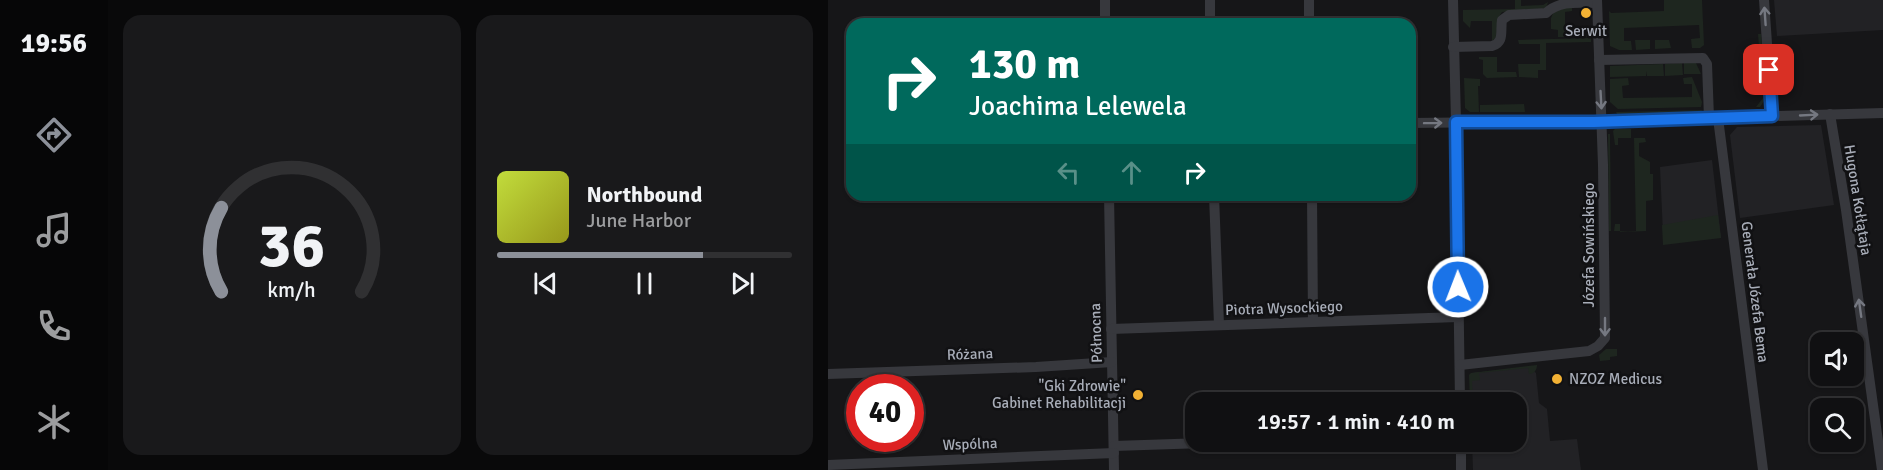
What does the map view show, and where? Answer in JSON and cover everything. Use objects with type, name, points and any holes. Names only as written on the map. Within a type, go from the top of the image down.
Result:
[{"type":"street","points":[[1105,0],[1105,18]]},
{"type":"street","points":[[1210,0],[1210,18]]},
{"type":"street","points":[[1309,0],[1309,18]]},
{"type":"street","points":[[1453,0],[1460,392]]},
{"type":"street","points":[[1764,0],[1772,116]]},
{"type":"street","points":[[1453,47],[1496,45],[1501,38],[1502,20],[1509,15],[1546,13],[1554,6],[1561,4],[1597,2]]},
{"type":"street","name":"Józefa Sowińskiego","points":[[1460,365],[1589,351],[1603,340],[1602,121],[1597,2]]},
{"type":"street","name":"Generała Józefa Bema","points":[[1599,60],[1703,58],[1707,64],[1762,470]]},
{"type":"street","points":[[1416,123],[1602,121],[1883,113]]},
{"type":"street","name":"Hugona Kołłątaja","points":[[1830,114],[1846,210],[1882,470]]},
{"type":"street","name":"Północna","points":[[1109,201],[1114,470]]},
{"type":"street","points":[[1214,201],[1219,325]]},
{"type":"street","points":[[1312,201],[1313,322]]},
{"type":"street","name":"Piotra Wysockiego","points":[[1111,329],[1458,317]]},
{"type":"street","name":"Różana","points":[[828,374],[1112,362]]},
{"type":"street","name":"Wspólna","points":[[828,465],[1185,446]]},
{"type":"street","points":[[1461,452],[1461,470]]},
{"type":"shaded area","points":[[1515,0],[1521,0],[1521,6],[1543,5],[1548,2],[1546,8],[1502,12],[1498,18],[1498,36],[1492,41],[1492,21],[1471,21],[1470,28],[1463,21],[1463,10],[1515,9]]},
{"type":"shaded area","points":[[1664,0],[1702,0],[1704,45],[1700,48],[1692,48],[1691,39],[1700,38],[1699,25],[1624,28],[1624,41],[1631,41],[1632,50],[1619,50],[1610,46],[1609,11],[1611,13],[1664,11]]},
{"type":"shaded area","points":[[1774,0],[1883,0],[1883,30],[1777,36]]},
{"type":"shaded area","points":[[1572,6],[1572,11],[1565,12],[1565,31],[1587,30],[1587,37],[1558,37],[1558,30],[1551,29],[1551,18],[1554,11]]},
{"type":"shaded area","points":[[1758,34],[1761,34],[1766,98],[1760,107],[1756,107],[1763,98]]},
{"type":"shaded area","points":[[1591,38],[1591,42],[1546,43],[1546,70],[1538,70],[1538,78],[1519,77],[1518,64],[1540,64],[1540,44],[1519,44],[1518,40]]},
{"type":"shaded area","points":[[1635,40],[1650,40],[1650,49],[1636,50]]},
{"type":"shaded area","points":[[1655,40],[1669,40],[1671,48],[1655,49]]},
{"type":"shaded area","points":[[1479,57],[1497,57],[1497,72],[1516,72],[1517,77],[1487,78],[1483,74],[1483,60]]},
{"type":"shaded area","points":[[1682,63],[1683,75],[1665,76],[1665,64]]},
{"type":"shaded area","points":[[1684,63],[1696,63],[1701,74],[1684,74]]},
{"type":"shaded area","points":[[1663,64],[1664,76],[1647,76],[1646,71],[1646,76],[1610,77],[1610,66]]},
{"type":"shaded area","points":[[1692,77],[1702,102],[1701,107],[1618,109],[1610,102],[1610,79],[1628,78],[1629,85],[1622,86],[1623,98],[1692,97],[1692,84],[1684,84],[1683,78]]},
{"type":"shaded area","points":[[1464,78],[1480,79],[1479,112],[1470,112],[1465,108]]},
{"type":"shaded area","points":[[1524,104],[1525,112],[1480,112],[1480,105]]},
{"type":"shaded area","points":[[1703,110],[1662,114],[1617,114],[1616,112]]},
{"type":"shaded area","points":[[1821,125],[1834,205],[1740,218],[1730,135],[1737,127]]},
{"type":"shaded area","points":[[1631,129],[1631,138],[1618,138],[1618,145],[1615,145],[1613,131]]},
{"type":"shaded area","points":[[1608,134],[1610,134],[1611,231],[1609,231]]},
{"type":"shaded area","points":[[1634,138],[1645,138],[1646,142],[1639,143],[1639,156],[1650,162],[1650,174],[1653,174],[1653,200],[1646,201],[1646,231],[1636,231]]},
{"type":"shaded area","points":[[1712,160],[1721,238],[1663,234],[1660,167]]},
{"type":"shaded area","points":[[1718,215],[1721,238],[1663,245],[1662,225]]},
{"type":"shaded area","points":[[1615,224],[1620,224],[1620,231],[1614,231]]},
{"type":"shaded area","points":[[1606,349],[1617,349],[1617,356],[1610,357],[1610,360],[1600,361],[1599,355]]},
{"type":"shaded area","points":[[1537,365],[1531,374],[1528,368],[1479,373],[1480,380],[1472,381],[1473,392],[1470,392],[1469,375],[1471,373]]},
{"type":"shaded area","points":[[1529,367],[1536,373],[1539,403],[1547,409],[1550,441],[1577,439],[1581,470],[1473,470],[1472,452],[1527,452],[1527,392],[1471,392],[1471,373]]},
{"type":"place","name":"Serwit","points":[[1586,13]]},
{"type":"place","name":"NZOZ Medicus","points":[[1557,379]]},
{"type":"place","name":"\"Gki Zdrowie\" Gabinet Rehabilitacji","points":[[1138,395]]},
{"type":"route","points":[[1458,287],[1456,122],[1594,122],[1772,116],[1769,70]]}]
